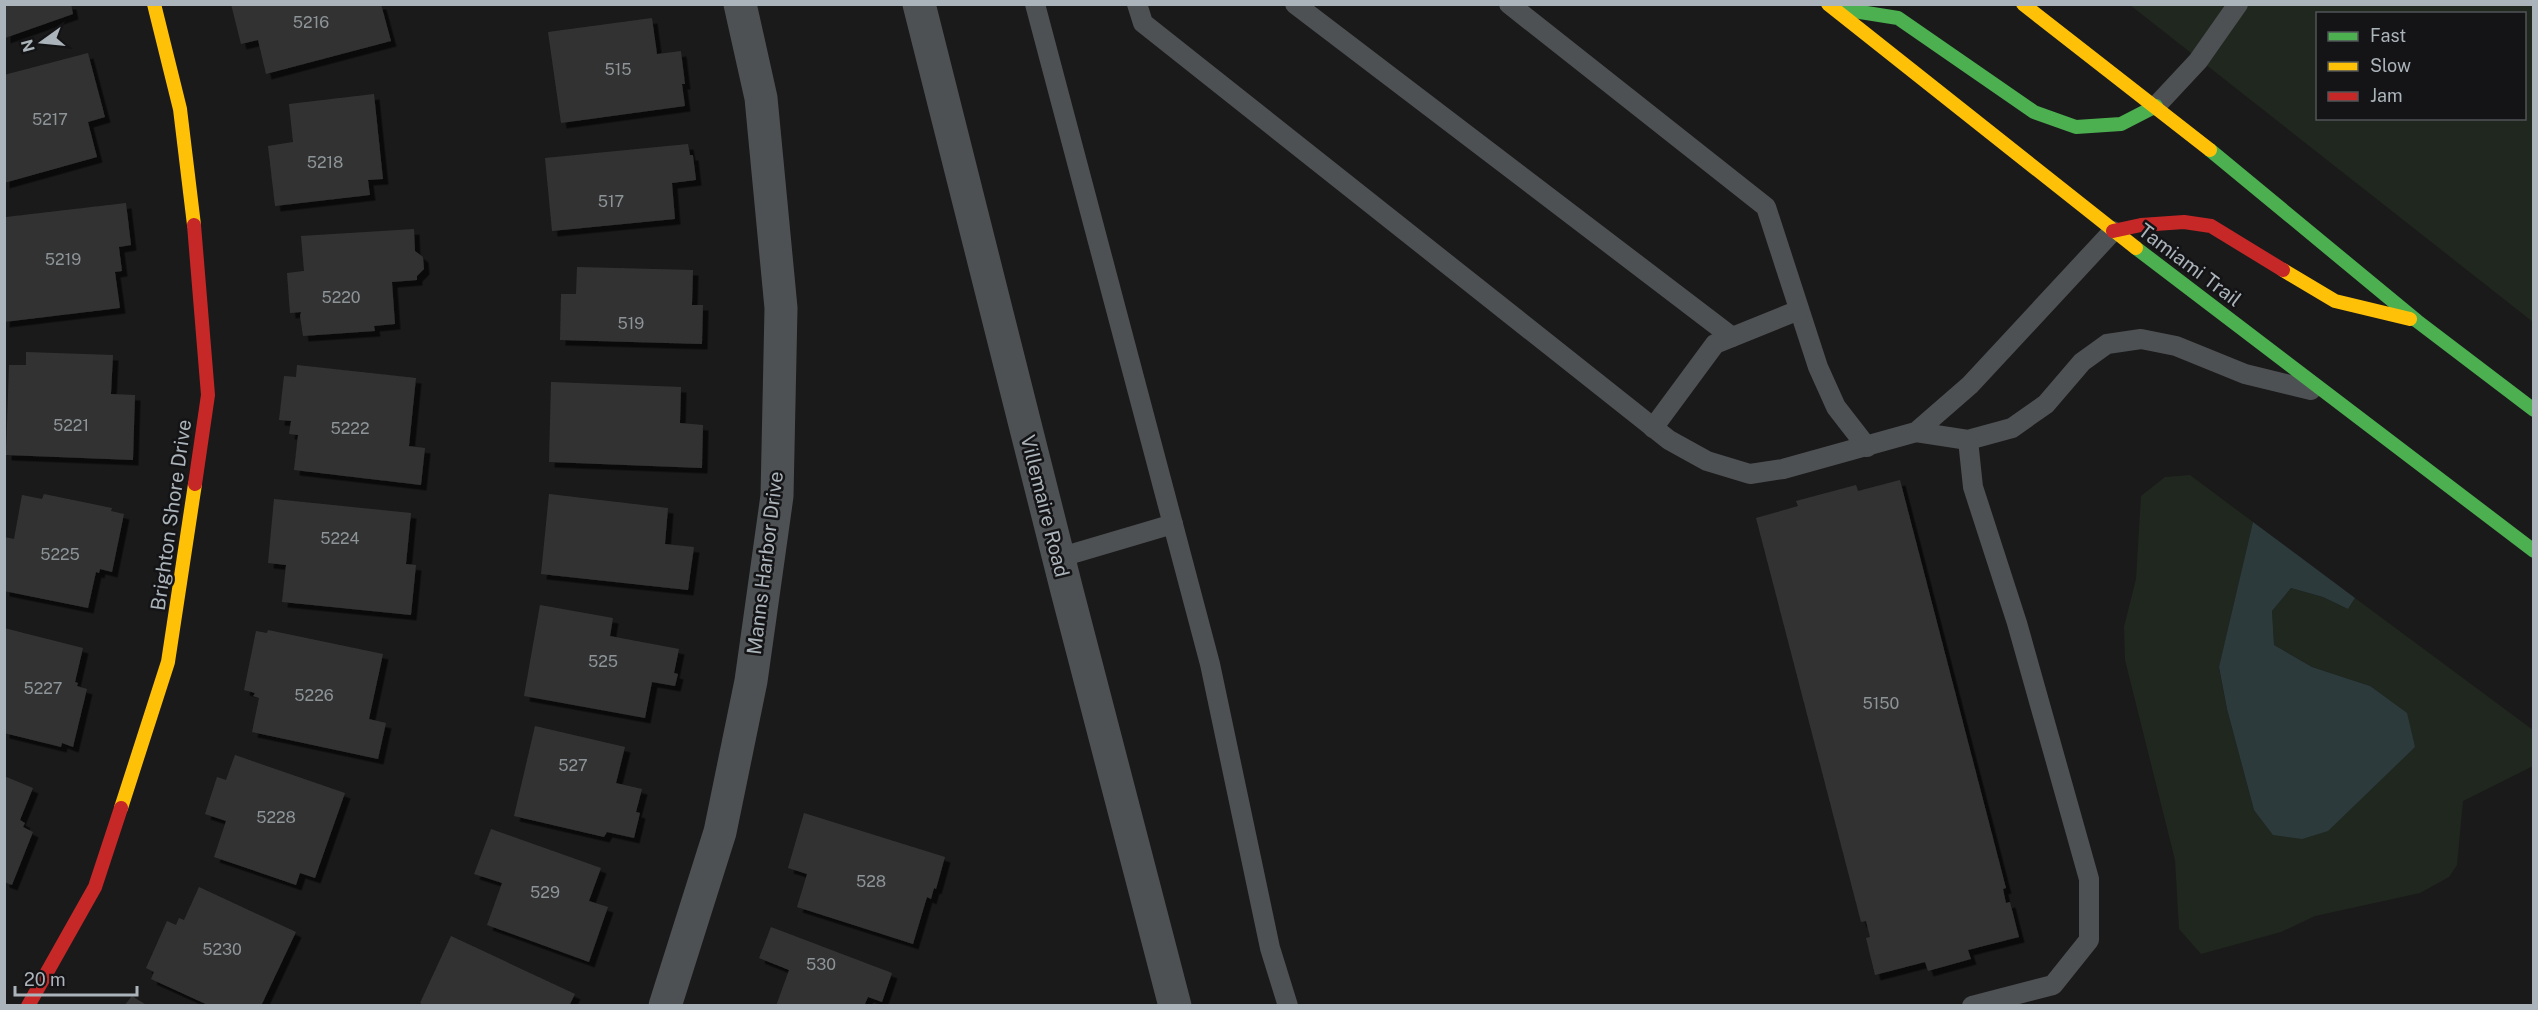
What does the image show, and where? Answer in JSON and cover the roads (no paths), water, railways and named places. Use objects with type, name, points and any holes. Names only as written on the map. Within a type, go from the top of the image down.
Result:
[{"type":"main road","name":"Brighton Shore Drive","points":[[28,1005],[95,887],[168,662],[208,395],[197,249],[180,109],[154,4]]},
{"type":"main road","points":[[2023,4],[2156,106],[2417,321],[2534,410]]},
{"type":"main road","points":[[1830,6],[1898,18],[2034,112],[2076,127],[2121,124],[2156,106]]},
{"type":"main road","name":"Tamiami Trail","points":[[1830,6],[2113,231],[2534,551]]},
{"type":"main road","points":[[2113,231],[2141,225],[2184,222],[2211,226],[2336,301],[2417,321]]},
{"type":"street","name":"Manns Harbor Drive","points":[[665,1005],[720,832],[751,681],[777,496],[781,308],[761,98],[740,4]]},
{"type":"street","name":"Villemaire Road","points":[[919,4],[1175,1005]]},
{"type":"lane","points":[[1035,4],[1210,664],[1270,948],[1288,1005]]},
{"type":"lane","points":[[1137,4],[1143,23],[1653,428],[1669,440],[1707,461],[1750,474],[1783,469],[1916,432],[1970,385],[2113,231]]},
{"type":"lane","points":[[1295,4],[1732,337]]},
{"type":"lane","points":[[1509,4],[1766,207],[1818,367],[1836,407],[1867,447]]},
{"type":"lane","points":[[2156,106],[2198,61],[2238,4]]},
{"type":"lane","points":[[1653,428],[1715,344],[1799,310]]},
{"type":"lane","points":[[1916,432],[1968,440],[2012,428],[2046,404],[2082,362],[2107,344],[2141,339],[2176,346],[2245,374],[2328,394]]},
{"type":"lane","points":[[1968,440],[1973,487],[2017,623],[2089,879],[2088,940],[2053,985],[1972,1005]]},
{"type":"lane","points":[[1059,558],[1173,524]]}]
